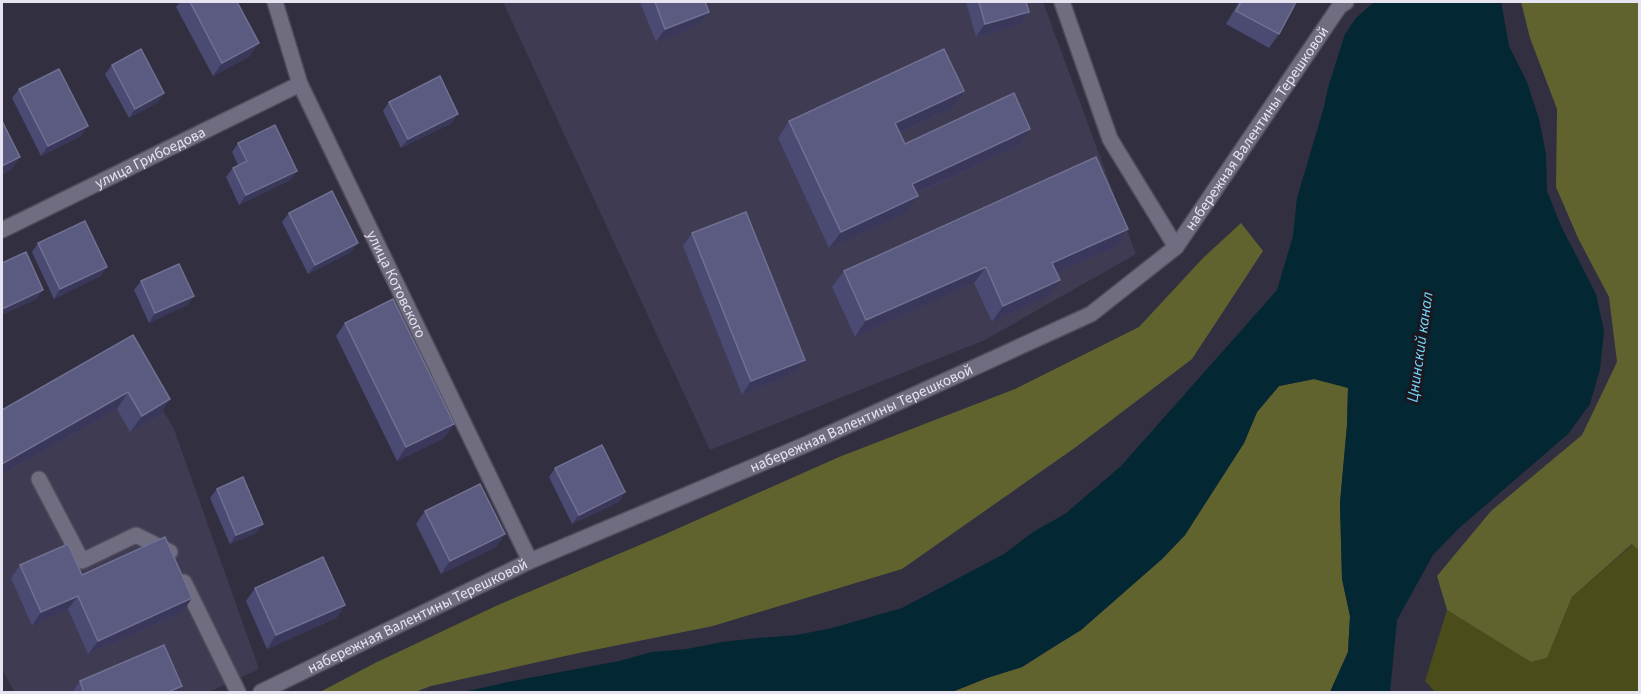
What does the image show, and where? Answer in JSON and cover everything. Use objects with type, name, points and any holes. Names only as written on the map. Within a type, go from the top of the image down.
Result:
[{"type":"street","name":"улица Котовского","points":[[275,2],[300,84],[530,561]]},
{"type":"street","points":[[1062,2],[1110,140],[1176,247]]},
{"type":"street","name":"набережная Валентины Терешковой","points":[[261,693],[530,561],[807,444],[1091,314],[1176,247],[1339,7],[1346,2]]},
{"type":"street","name":"улица Грибоедова","points":[[2,230],[300,84]]},
{"type":"street","points":[[39,479],[81,561],[136,535],[170,553],[238,693]]},
{"type":"shaded area","points":[[503,2],[1043,2],[1136,254],[985,340],[710,450]]},
{"type":"shaded area","points":[[123,343],[174,429],[259,669],[209,692],[14,692],[2,669],[2,412]]},
{"type":"green space","points":[[1521,2],[1640,2],[1639,550],[1632,544],[1572,597],[1547,658],[1531,662],[1447,610],[1437,576],[1491,511],[1582,435],[1617,362],[1609,297],[1578,238],[1556,187],[1557,109],[1530,38]]},
{"type":"green space","points":[[1241,223],[1263,251],[1192,359],[1076,447],[902,569],[713,626],[579,653],[431,686],[415,692],[320,692],[375,663],[498,605],[839,457],[1015,389],[1139,327],[1203,258]]},
{"type":"green space","points":[[1314,379],[1348,387],[1340,503],[1342,579],[1350,616],[1348,652],[1330,692],[952,692],[1022,667],[1081,630],[1162,559],[1185,535],[1244,443],[1257,412],[1279,386]]},
{"type":"green space","points":[[1633,544],[1639,550],[1639,692],[1435,692],[1425,681],[1447,610],[1531,662],[1547,658],[1572,597]]},
{"type":"water","name":"Цнинский канал","points":[[1374,2],[1501,2],[1509,46],[1527,82],[1539,119],[1546,154],[1547,191],[1561,226],[1596,294],[1604,331],[1600,369],[1590,404],[1568,434],[1458,529],[1433,555],[1397,620],[1390,692],[1330,692],[1348,652],[1350,616],[1342,579],[1340,503],[1348,388],[1314,379],[1279,386],[1257,412],[1244,443],[1185,535],[1162,559],[1081,630],[1022,667],[952,692],[464,692],[619,661],[652,652],[797,635],[832,628],[902,608],[1004,554],[1033,532],[1065,514],[1121,466],[1277,290],[1293,236],[1297,198],[1345,34],[1356,18]]},
{"type":"building","points":[[190,2],[237,2],[259,43],[222,63]]},
{"type":"building","points":[[655,2],[705,2],[709,12],[665,29]]},
{"type":"building","points":[[979,2],[1026,2],[1029,12],[985,24]]},
{"type":"building","points":[[1241,2],[1296,2],[1279,34],[1236,11]]},
{"type":"building","points":[[141,49],[164,93],[135,109],[112,65]]},
{"type":"building","points":[[944,49],[964,91],[895,123],[905,144],[1014,93],[1030,129],[912,184],[918,196],[841,232],[789,121]]},
{"type":"building","points":[[59,69],[88,126],[48,146],[19,89]]},
{"type":"building","points":[[440,76],[458,114],[408,139],[389,102]]},
{"type":"building","points":[[2,121],[20,157],[2,166]]},
{"type":"building","points":[[275,125],[297,171],[246,195],[233,168],[247,161],[238,143]]},
{"type":"building","points":[[1096,157],[1128,229],[1052,263],[1060,280],[1003,306],[986,267],[866,320],[844,271]]},
{"type":"building","points":[[332,191],[358,243],[315,265],[289,213]]},
{"type":"building","points":[[746,212],[805,360],[751,381],[692,233]]},
{"type":"building","points":[[85,221],[107,267],[60,289],[38,243]]},
{"type":"building","points":[[26,252],[43,290],[2,309],[2,263]]},
{"type":"building","points":[[179,264],[194,296],[155,313],[141,281]]},
{"type":"building","points":[[393,299],[454,424],[406,447],[345,323]]},
{"type":"building","points":[[133,335],[170,399],[142,416],[128,392],[2,464],[2,410]]},
{"type":"building","points":[[602,445],[625,492],[579,515],[555,468]]},
{"type":"building","points":[[243,477],[263,524],[236,535],[217,489]]},
{"type":"building","points":[[480,484],[505,534],[450,561],[425,511]]},
{"type":"building","points":[[165,537],[192,598],[98,641],[78,596],[41,612],[20,565],[68,544],[82,575]]},
{"type":"building","points":[[323,557],[345,605],[276,635],[255,588]]},
{"type":"building","points":[[164,645],[182,686],[166,693],[84,693],[80,681]]}]
